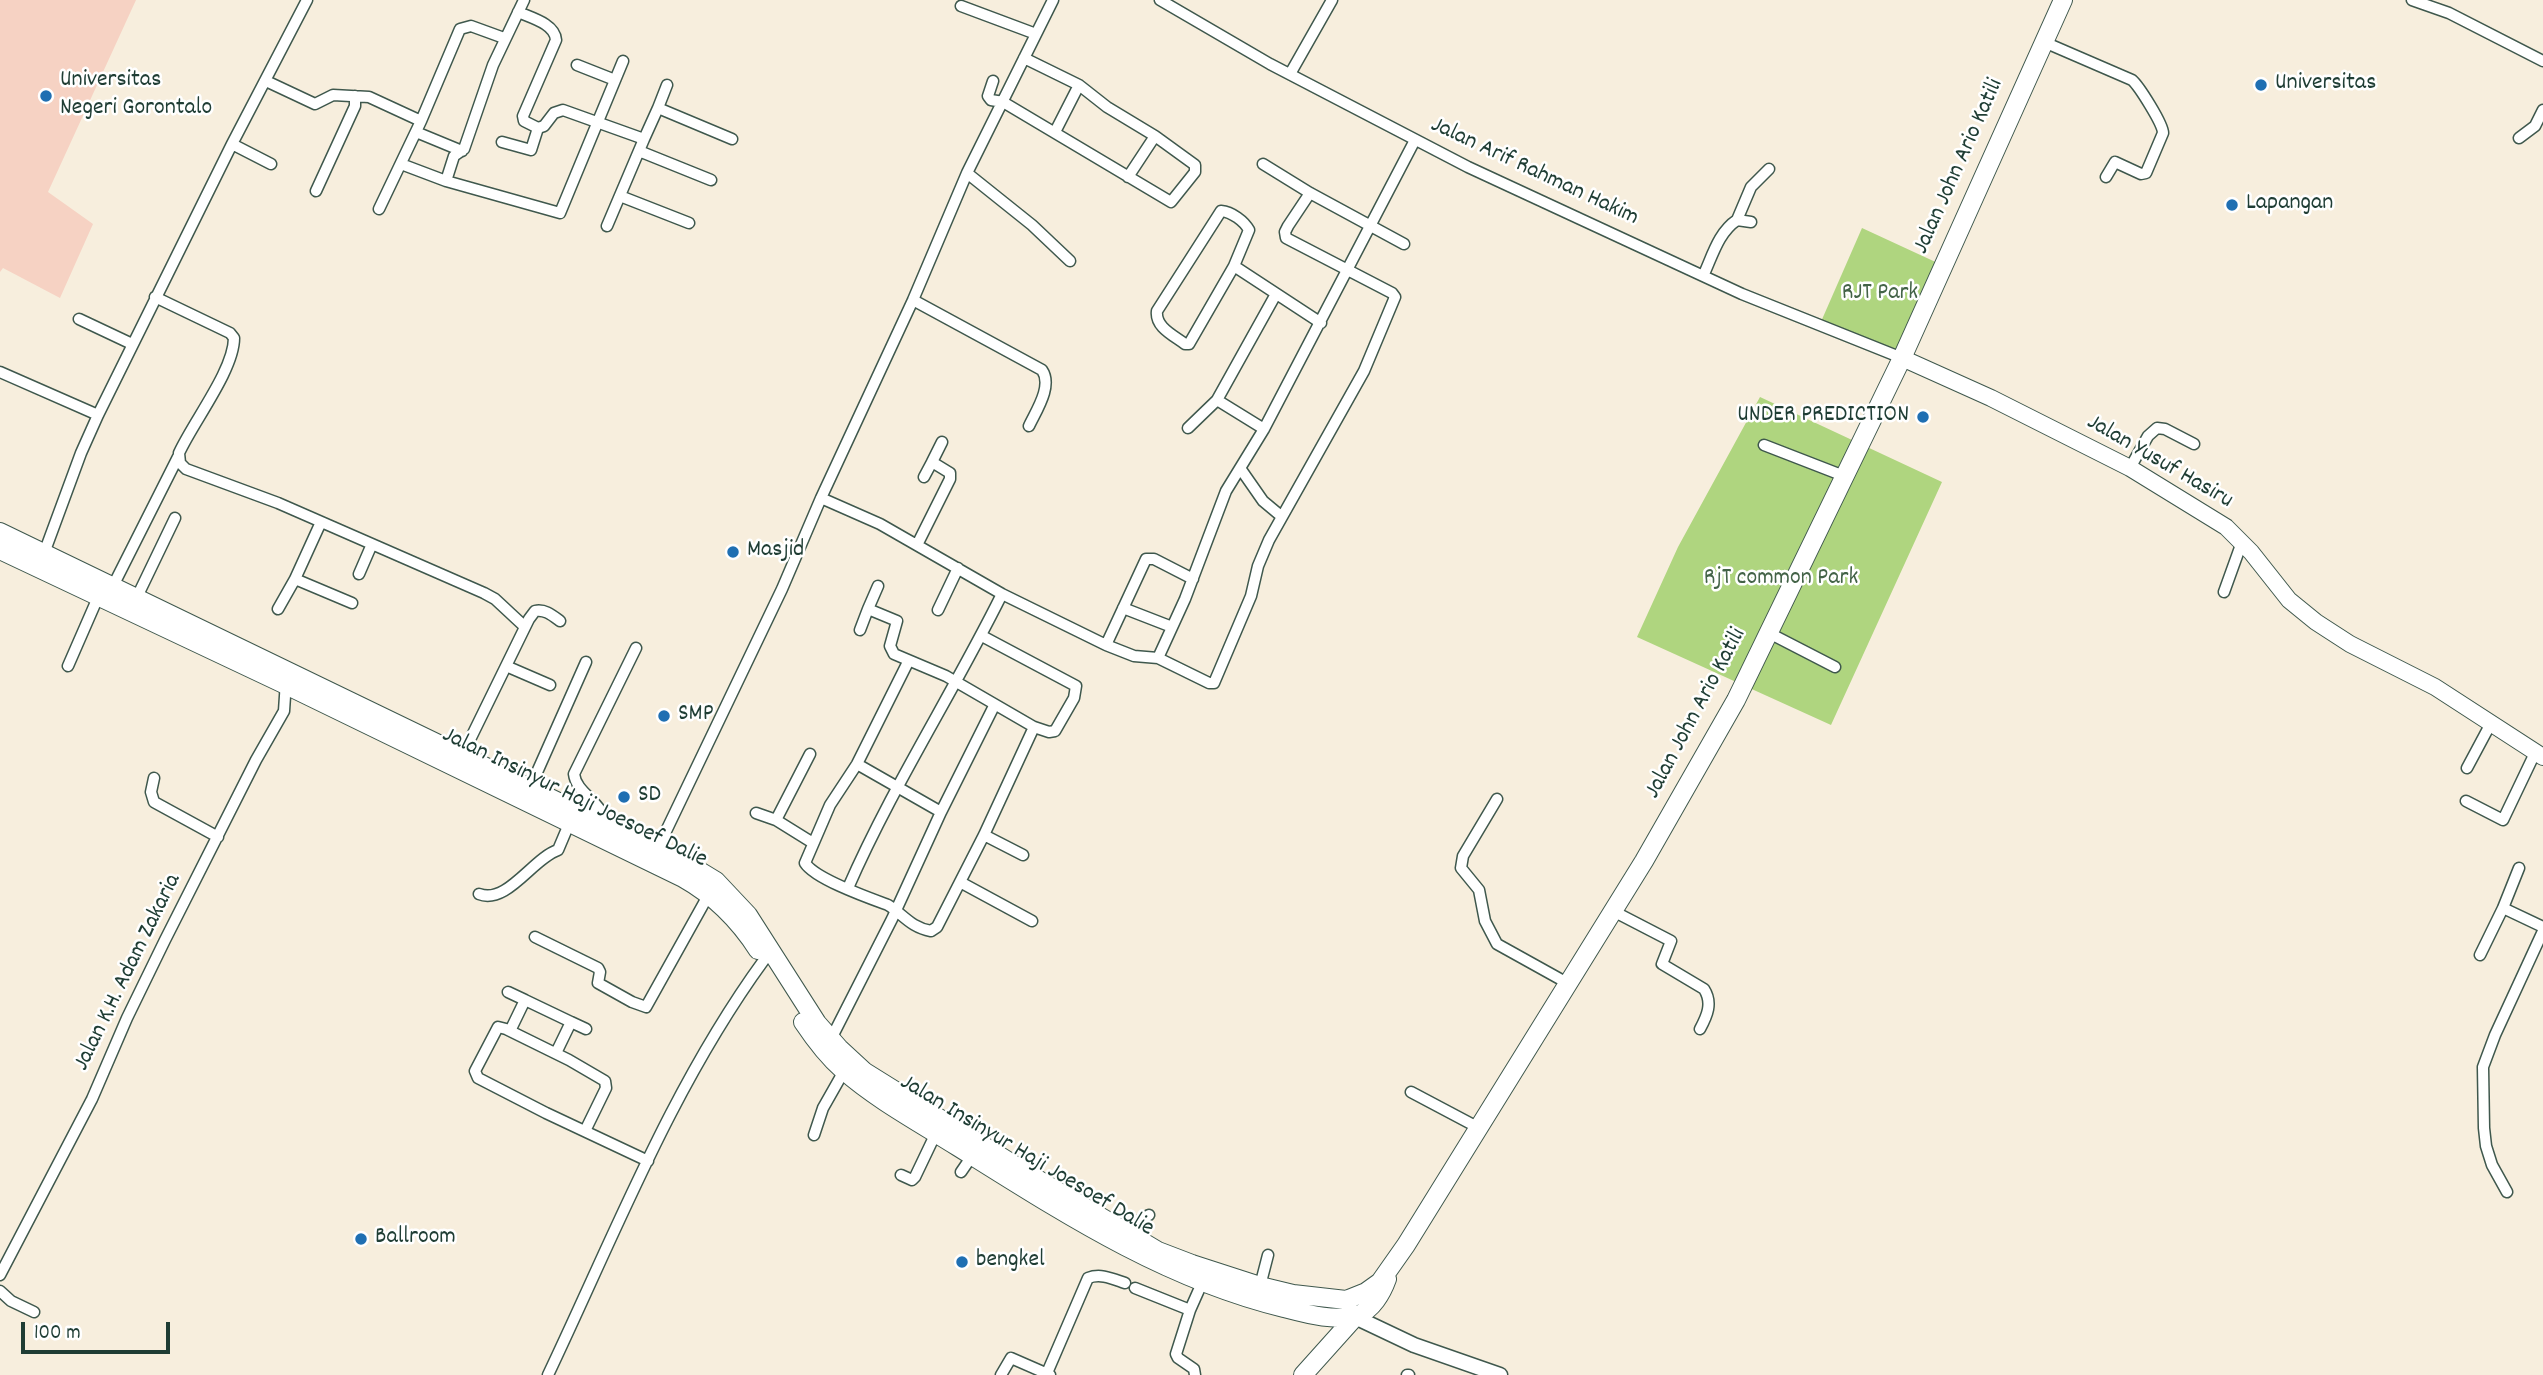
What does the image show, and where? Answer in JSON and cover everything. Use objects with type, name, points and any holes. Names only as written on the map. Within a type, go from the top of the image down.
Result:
[{"type":"main road","name":"Jalan John Ario Katili","points":[[1352,1311],[1390,1269],[1479,1128],[1569,984],[1730,712],[1902,358],[2063,0]]},
{"type":"main road","name":"Jalan Yusuf Hasiru","points":[[1902,358],[1991,398],[2130,468],[2226,527],[2242,542],[2289,600],[2316,622],[2350,644],[2435,687],[2539,755]]},
{"type":"main road","name":"Jalan Insinyur Haji Joesoef Dalie","points":[[0,532],[41,560],[286,678],[462,756],[598,821],[653,856],[709,894],[736,920],[821,1047],[844,1071],[1050,1205],[1126,1248],[1202,1283],[1263,1303],[1305,1313],[1334,1317],[1352,1311]]},
{"type":"main road","name":"Jalan Insinyur Haji Joesoef Dalie","points":[[0,550],[41,560]]},
{"type":"main road","name":"Jalan Insinyur Haji Joesoef Dalie","points":[[106,591],[137,597],[286,678],[569,824],[716,881],[760,932],[817,1023],[873,1078],[1158,1251],[1260,1286],[1352,1311]]},
{"type":"main road","points":[[1303,1375],[1352,1311]]},
{"type":"street","points":[[41,560],[98,415],[232,144],[307,0]]},
{"type":"street","points":[[446,181],[454,156],[463,151],[471,133],[504,38],[524,0]]},
{"type":"street","points":[[653,856],[782,589],[913,300],[967,173],[1053,0]]},
{"type":"street","name":"Jalan Arif Rahman Hakim","points":[[1160,0],[1290,74],[1468,167],[1704,274],[1742,294],[1902,358]]},
{"type":"street","points":[[1290,74],[1332,0]]},
{"type":"street","points":[[2412,0],[2449,13],[2543,61]]},
{"type":"street","points":[[961,6],[1036,34]]},
{"type":"street","points":[[518,12],[551,27],[556,35],[523,116],[524,121],[538,128],[544,127],[558,110],[569,111],[644,139]]},
{"type":"street","points":[[379,209],[421,121],[460,29],[471,26],[504,38]]},
{"type":"street","points":[[2043,42],[2132,80],[2141,88],[2163,127],[2146,173],[2141,174],[2115,162],[2106,177]]},
{"type":"street","points":[[993,81],[988,96],[991,100],[1003,102],[1171,202],[1195,172],[1192,161],[1107,107],[1079,85],[1024,58]]},
{"type":"street","points":[[401,164],[446,181],[559,214],[623,61]]},
{"type":"street","points":[[577,65],[615,80]]},
{"type":"street","points":[[266,81],[315,104],[329,96],[355,96],[377,100],[421,121]]},
{"type":"street","points":[[1055,132],[1079,85]]},
{"type":"street","points":[[607,226],[667,86]]},
{"type":"street","points":[[316,191],[355,106],[355,96]]},
{"type":"street","points":[[658,108],[732,139]]},
{"type":"street","points":[[2519,138],[2535,125],[2543,110]]},
{"type":"street","points":[[502,142],[531,150],[538,128]]},
{"type":"street","points":[[416,132],[463,151]]},
{"type":"street","points":[[1128,177],[1155,136]]},
{"type":"street","points":[[1158,658],[1193,579],[1226,491],[1265,429],[1415,140]]},
{"type":"street","points":[[232,144],[271,164]]},
{"type":"street","points":[[639,151],[710,180]]},
{"type":"street","points":[[1263,163],[1404,244]]},
{"type":"street","points":[[1737,220],[1751,187],[1769,169]]},
{"type":"street","points":[[967,173],[1032,225],[1070,261]]},
{"type":"street","points":[[821,498],[856,512],[1002,594],[1106,645],[1134,656],[1158,658],[1214,683],[1251,596],[1258,566],[1281,516],[1364,371],[1395,300],[1392,293],[1290,241],[1285,235],[1310,192]]},
{"type":"street","points":[[620,196],[689,223]]},
{"type":"street","points":[[1222,211],[1235,217],[1249,230],[1234,266],[1189,344],[1185,344],[1160,325],[1156,317],[1157,311],[1222,211]]},
{"type":"street","points":[[1704,274],[1729,224],[1737,220],[1751,222]]},
{"type":"street","points":[[1234,266],[1321,323]]},
{"type":"street","points":[[1188,428],[1217,400],[1276,294]]},
{"type":"street","points":[[68,666],[228,363],[234,346],[234,338],[230,333],[155,297]]},
{"type":"street","points":[[913,300],[1042,370],[1046,375],[1047,386],[1029,426]]},
{"type":"street","points":[[79,319],[132,344]]},
{"type":"street","points":[[0,372],[98,415]]},
{"type":"street","points":[[1217,400],[1265,429]]},
{"type":"street","points":[[2130,468],[2148,436],[2157,428],[2165,429],[2194,444]]},
{"type":"street","points":[[924,477],[942,442]]},
{"type":"street","points":[[1764,445],[1844,476]]},
{"type":"street","points":[[178,457],[186,469],[321,522],[495,599],[524,626]]},
{"type":"street","points":[[917,545],[950,475],[932,462]]},
{"type":"street","points":[[1240,468],[1263,501],[1281,516]]},
{"type":"street","points":[[137,597],[175,518]]},
{"type":"street","points":[[278,609],[321,522]]},
{"type":"street","points":[[2224,592],[2242,542]]},
{"type":"street","points":[[359,574],[372,544]]},
{"type":"street","points":[[1106,645],[1146,559],[1154,559],[1193,579]]},
{"type":"street","points":[[938,610],[958,568]]},
{"type":"street","points":[[295,579],[352,603]]},
{"type":"street","points":[[860,630],[878,586]]},
{"type":"street","points":[[848,888],[898,787],[982,636],[1002,594]]},
{"type":"street","points":[[1123,608],[1172,627]]},
{"type":"street","points":[[868,609],[895,618],[897,624],[890,650],[894,654],[908,662],[923,665],[1034,727],[1055,732],[1074,698],[1076,686],[982,636]]},
{"type":"street","points":[[462,756],[524,626],[535,611],[539,610],[560,621]]},
{"type":"street","points":[[1769,633],[1835,667]]},
{"type":"street","points":[[598,821],[600,810],[582,790],[574,774],[636,648]]},
{"type":"street","points":[[530,788],[586,662]]},
{"type":"street","points":[[908,662],[857,764],[830,806],[805,866],[894,914],[931,931],[937,927],[984,835],[1034,727]]},
{"type":"street","points":[[506,666],[550,685]]},
{"type":"street","name":"Jalan K.H. Adam Zakaria","points":[[0,1275],[92,1099],[137,998],[256,760],[284,711],[286,678]]},
{"type":"street","points":[[831,1039],[994,706]]},
{"type":"street","points":[[2467,768],[2490,724]]},
{"type":"street","points":[[776,820],[810,754]]},
{"type":"street","points":[[2466,801],[2503,820],[2539,755]]},
{"type":"street","points":[[857,764],[941,812]]},
{"type":"street","points":[[154,778],[150,792],[154,802],[218,837]]},
{"type":"street","points":[[1497,799],[1463,856],[1461,868],[1479,890],[1485,921],[1497,944],[1569,984]]},
{"type":"street","points":[[756,813],[776,820],[813,843]]},
{"type":"street","points":[[479,894],[495,895],[558,850],[569,824]]},
{"type":"street","points":[[984,835],[1023,855]]},
{"type":"street","points":[[2480,955],[2519,869]]},
{"type":"street","points":[[960,882],[1032,921]]},
{"type":"street","points":[[536,937],[598,968],[598,983],[646,1007],[709,894]]},
{"type":"street","points":[[2503,908],[2543,929],[2483,1067],[2486,1146],[2492,1165],[2507,1192]]},
{"type":"street","points":[[1613,911],[1671,941],[1662,964],[1704,989],[1707,995],[1708,1011],[1700,1029]]},
{"type":"street","points":[[548,1375],[675,1106],[734,1001],[765,960]]},
{"type":"street","points":[[508,992],[586,1029]]},
{"type":"street","points":[[510,1031],[525,1000]]},
{"type":"street","points":[[556,1053],[571,1022]]},
{"type":"street","points":[[584,1131],[604,1094],[605,1081],[556,1053],[498,1027],[475,1071],[476,1076],[584,1131],[648,1161]]},
{"type":"street","points":[[814,1135],[823,1108],[844,1071]]},
{"type":"street","points":[[1411,1092],[1479,1128]]},
{"type":"street","points":[[901,1175],[912,1180],[915,1177],[936,1133]]},
{"type":"street","points":[[961,1172],[972,1156]]},
{"type":"street","points":[[1128,1234],[1135,1223],[1149,1215]]},
{"type":"street","points":[[1260,1286],[1268,1255]]},
{"type":"street","points":[[1001,1375],[1012,1358],[1048,1374],[1088,1278],[1095,1275],[1130,1285],[1190,1311]]},
{"type":"street","points":[[1195,1375],[1194,1368],[1176,1354],[1202,1283]]},
{"type":"street","points":[[0,1291],[11,1301],[34,1312]]},
{"type":"street","points":[[1352,1311],[1403,1341],[1490,1373]]},
{"type":"shaded area","name":"Universitas Negeri Gorontalo","points":[[0,0],[136,0],[48,192],[93,224],[60,298],[3,268],[0,272]]},
{"type":"green space","name":"RJT Park","points":[[1862,228],[1942,265],[1899,356],[1820,324]]},
{"type":"green space","name":"RjT common Park","points":[[1760,397],[1942,482],[1831,725],[1637,637],[1678,547]]},
{"type":"place","name":"Universitas","points":[[2261,85]]},
{"type":"place","name":"Universitas Negeri Gorontalo","points":[[46,96]]},
{"type":"place","name":"Lapangan","points":[[2232,205]]},
{"type":"place","name":"UNDER PREDICTION","points":[[1923,417]]},
{"type":"place","name":"Masjid","points":[[733,552]]},
{"type":"place","name":"SMP","points":[[664,716]]},
{"type":"place","name":"SD","points":[[624,797]]},
{"type":"place","name":"Ballroom","points":[[361,1239]]},
{"type":"place","name":"bengkel","points":[[962,1262]]}]
